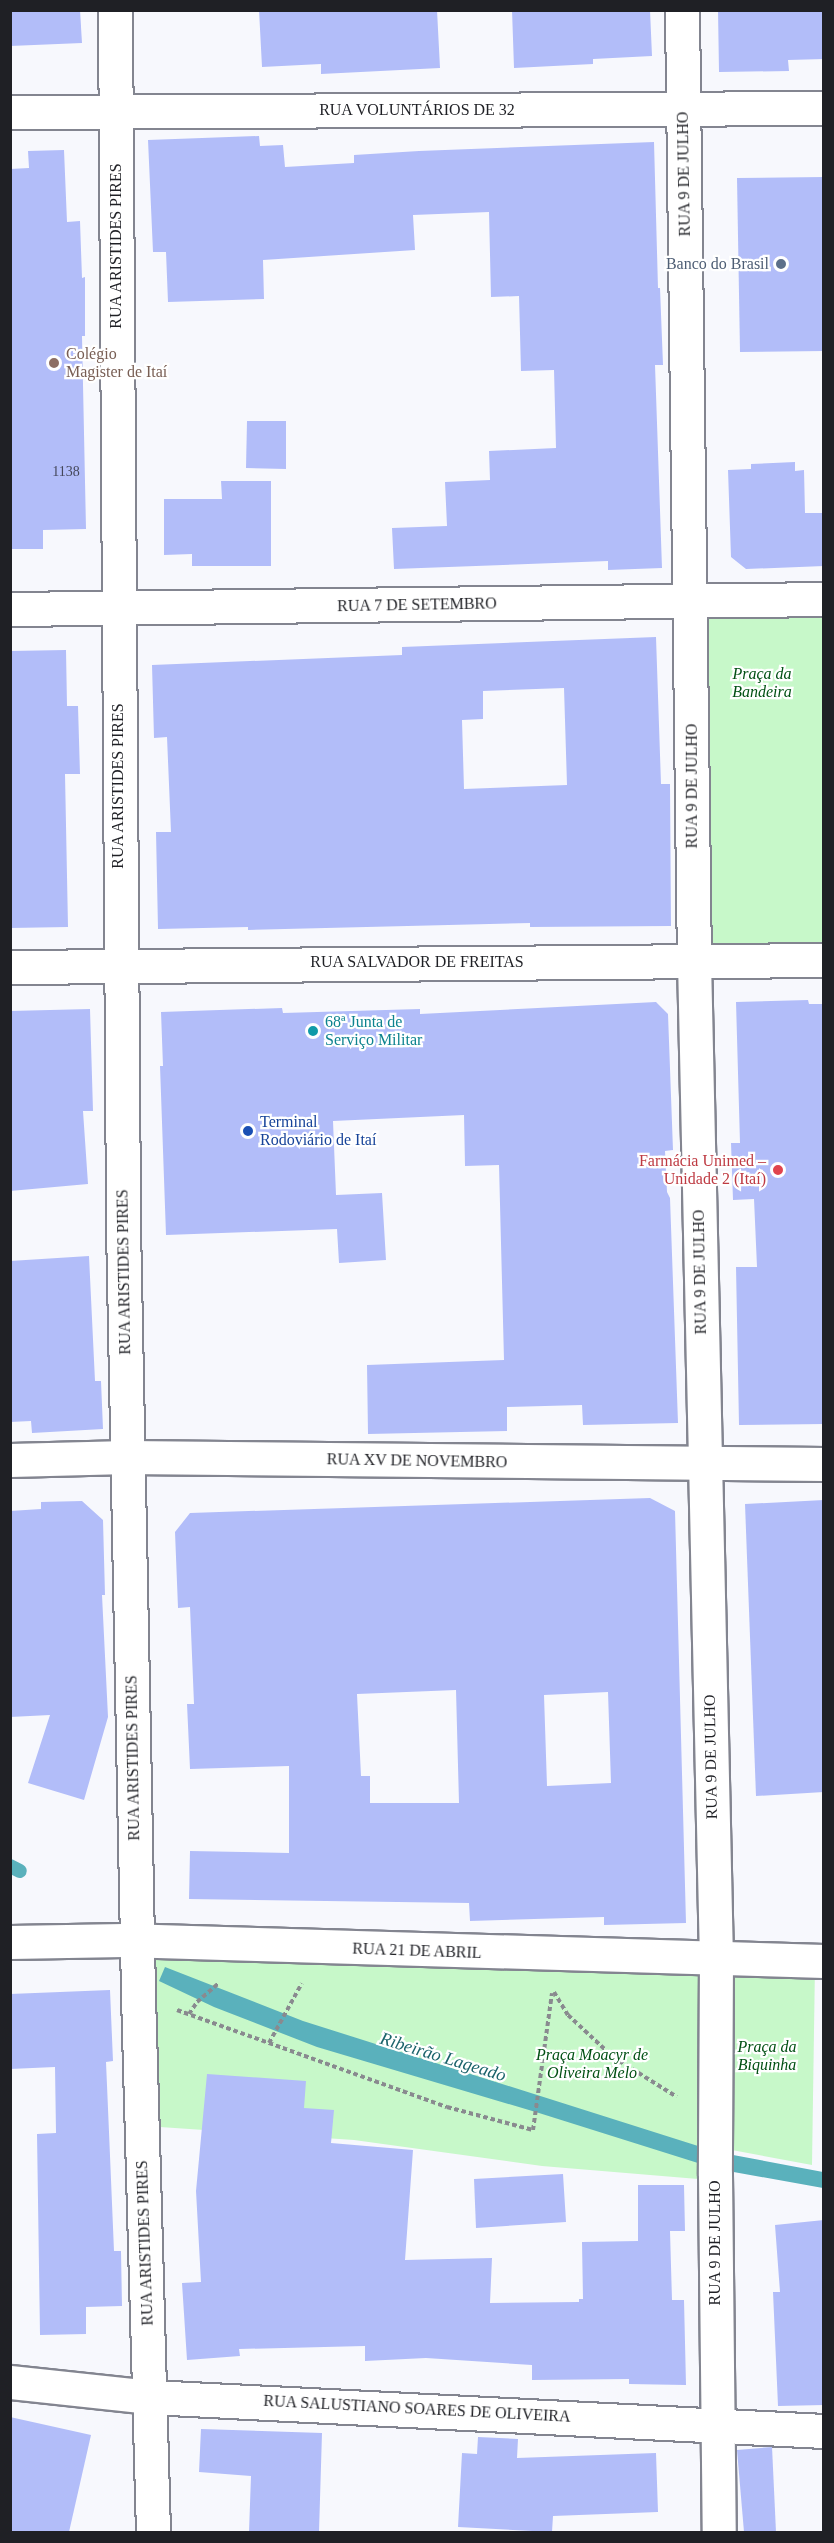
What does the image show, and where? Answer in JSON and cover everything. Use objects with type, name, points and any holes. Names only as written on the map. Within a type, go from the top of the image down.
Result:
[{"type":"street","name":"RUA ARISTIDES PIRES","points":[[115,10],[119,965],[138,1995],[153,2532]]},
{"type":"street","name":"RUA 9 DE JULHO","points":[[682,10],[694,960],[716,1959],[715,2144],[719,2532]]},
{"type":"street","name":"RUA VOLUNTÁRIOS DE 32","points":[[10,112],[824,108]]},
{"type":"street","name":"RUA 7 DE SETEMBRO","points":[[10,609],[824,599]]},
{"type":"street","name":"RUA SALVADOR DE FREITAS","points":[[10,967],[824,960]]},
{"type":"street","name":"RUA XV DE NOVEMBRO","points":[[10,1460],[128,1458],[824,1464]]},
{"type":"street","name":"RUA 21 DE ABRIL","points":[[10,1942],[137,1947],[824,1961]]},
{"type":"street","name":"RUA SALUSTIANO SOARES DE OLIVEIRA","points":[[10,2382],[150,2397],[824,2431]]},
{"type":"path","points":[[269,2043],[305,1977]]},
{"type":"path","points":[[189,2014],[197,2002],[218,1984]]},
{"type":"path","points":[[138,1995],[447,2107],[533,2130],[552,1989],[568,2014],[613,2057],[653,2084],[715,2144]]},
{"type":"green space","name":"Praça da Bandeira","points":[[823,604],[823,952],[703,951],[699,607]]},
{"type":"green space","name":"Praça Moacyr de Oliveira Melo","points":[[141,1945],[709,1963],[710,2180],[542,2166],[354,2140],[145,2126]]},
{"type":"green space","name":"Praça da Biquinha","points":[[718,1962],[815,1965],[812,2165],[721,2148]]},
{"type":"water","points":[[165,1967],[303,2021],[717,2152],[823,2172],[823,2188],[717,2169],[317,2047],[214,2007],[159,1981]]},
{"type":"building","points":[[10,10],[80,10],[82,43],[10,46]]},
{"type":"building","points":[[259,10],[437,10],[440,68],[321,74],[321,64],[262,67]]},
{"type":"building","points":[[512,10],[650,10],[652,56],[593,59],[593,64],[514,68]]},
{"type":"building","points":[[718,10],[824,10],[824,59],[788,60],[789,71],[719,72]]},
{"type":"building","points":[[259,136],[260,146],[283,145],[285,167],[354,163],[354,155],[654,142],[658,288],[660,288],[663,365],[655,365],[662,568],[608,570],[608,561],[394,569],[392,528],[447,526],[445,482],[490,480],[489,451],[556,448],[554,370],[521,371],[519,296],[491,297],[489,212],[413,215],[415,250],[263,260],[264,299],[168,302],[166,252],[153,252],[148,140]]},
{"type":"building","points":[[64,150],[67,222],[80,221],[82,278],[85,277],[85,336],[82,336],[86,529],[43,530],[43,549],[10,549],[10,169],[29,168],[28,151]]},
{"type":"building","name":"Banco do Brasil","points":[[824,177],[824,351],[740,352],[737,178]]},
{"type":"building","points":[[247,421],[286,421],[286,469],[246,468]]},
{"type":"building","points":[[795,462],[795,471],[804,470],[805,513],[824,513],[824,566],[746,569],[731,557],[728,470],[751,469],[751,464]]},
{"type":"building","points":[[221,481],[271,481],[271,566],[192,566],[192,554],[164,555],[164,499],[222,499]]},
{"type":"building","points":[[656,637],[661,784],[670,784],[671,926],[530,927],[530,923],[248,930],[248,927],[158,929],[156,832],[171,832],[167,737],[154,738],[152,665],[402,655],[402,647]],"holes":[[[564,688],[567,785],[464,789],[462,720],[483,719],[483,691]]]},
{"type":"building","points":[[66,650],[67,706],[78,706],[80,774],[65,774],[68,927],[10,928],[10,651]]},
{"type":"building","points":[[808,1000],[809,1004],[824,1004],[824,1424],[739,1425],[736,1267],[757,1267],[754,1199],[733,1200],[731,1143],[740,1143],[736,1002]]},
{"type":"building","points":[[656,1002],[668,1014],[673,1150],[665,1151],[667,1192],[670,1198],[678,1423],[583,1425],[582,1405],[507,1407],[507,1431],[368,1434],[367,1365],[504,1360],[499,1165],[465,1166],[464,1115],[333,1121],[336,1195],[382,1193],[386,1260],[339,1263],[337,1229],[166,1235],[160,1066],[163,1066],[161,1012],[282,1008],[283,1013],[420,1009],[420,1014]]},
{"type":"building","points":[[90,1009],[93,1111],[83,1111],[88,1184],[10,1191],[10,1011]]},
{"type":"building","points":[[89,1256],[95,1381],[101,1381],[103,1429],[32,1433],[31,1421],[10,1422],[10,1261]]},
{"type":"building","points":[[650,1498],[675,1511],[686,1923],[604,1925],[604,1917],[470,1921],[469,1903],[189,1899],[190,1851],[289,1853],[289,1766],[190,1769],[187,1704],[194,1704],[190,1607],[178,1608],[175,1532],[190,1513]],"holes":[[[456,1690],[459,1803],[370,1803],[370,1776],[361,1776],[357,1694]],[[608,1692],[611,1783],[547,1786],[544,1695]]]},
{"type":"building","points":[[824,1500],[824,1792],[756,1796],[745,1504]]},
{"type":"building","points":[[82,1501],[103,1520],[105,1595],[102,1595],[108,1717],[84,1800],[28,1783],[50,1715],[10,1717],[10,1511],[41,1509],[41,1502]]},
{"type":"building","points":[[110,1990],[113,2061],[106,2062],[114,2251],[121,2251],[122,2306],[86,2307],[86,2334],[40,2335],[37,2134],[56,2133],[55,2067],[10,2069],[10,1994]]},
{"type":"building","points":[[207,2074],[306,2081],[304,2108],[334,2110],[331,2143],[413,2150],[405,2260],[492,2258],[490,2303],[579,2302],[579,2299],[583,2299],[582,2242],[638,2241],[638,2185],[684,2185],[685,2231],[670,2231],[672,2300],[684,2300],[686,2385],[629,2384],[629,2379],[532,2380],[532,2365],[426,2358],[365,2361],[365,2346],[239,2349],[240,2356],[187,2360],[182,2283],[201,2282],[196,2191]]},
{"type":"building","points":[[563,2174],[566,2222],[476,2228],[474,2179]]},
{"type":"building","points":[[824,2220],[824,2405],[778,2406],[773,2292],[780,2292],[775,2225]]},
{"type":"building","points":[[10,2417],[91,2435],[69,2532],[10,2532]]},
{"type":"building","points":[[201,2429],[322,2433],[319,2532],[249,2532],[251,2476],[199,2472]]},
{"type":"building","points":[[478,2437],[518,2439],[517,2458],[656,2453],[658,2512],[553,2516],[552,2532],[458,2527],[462,2453],[477,2454]]},
{"type":"building","points":[[772,2447],[776,2532],[744,2532],[737,2450]]},
{"type":"waterway","name":"Ribeirão Lageado","points":[[10,1866],[20,1871]]},
{"type":"place","name":"Banco do Brasil","points":[[781,264]]},
{"type":"place","name":"Colégio Magister de Itaí","points":[[54,363]]},
{"type":"place","name":"68ª Junta de Serviço Militar","points":[[313,1031]]},
{"type":"place","name":"Terminal Rodoviário de Itaí","points":[[248,1131]]},
{"type":"place","name":"Farmácia Unimed – Unidade 2 (Itaí)","points":[[778,1170]]}]
